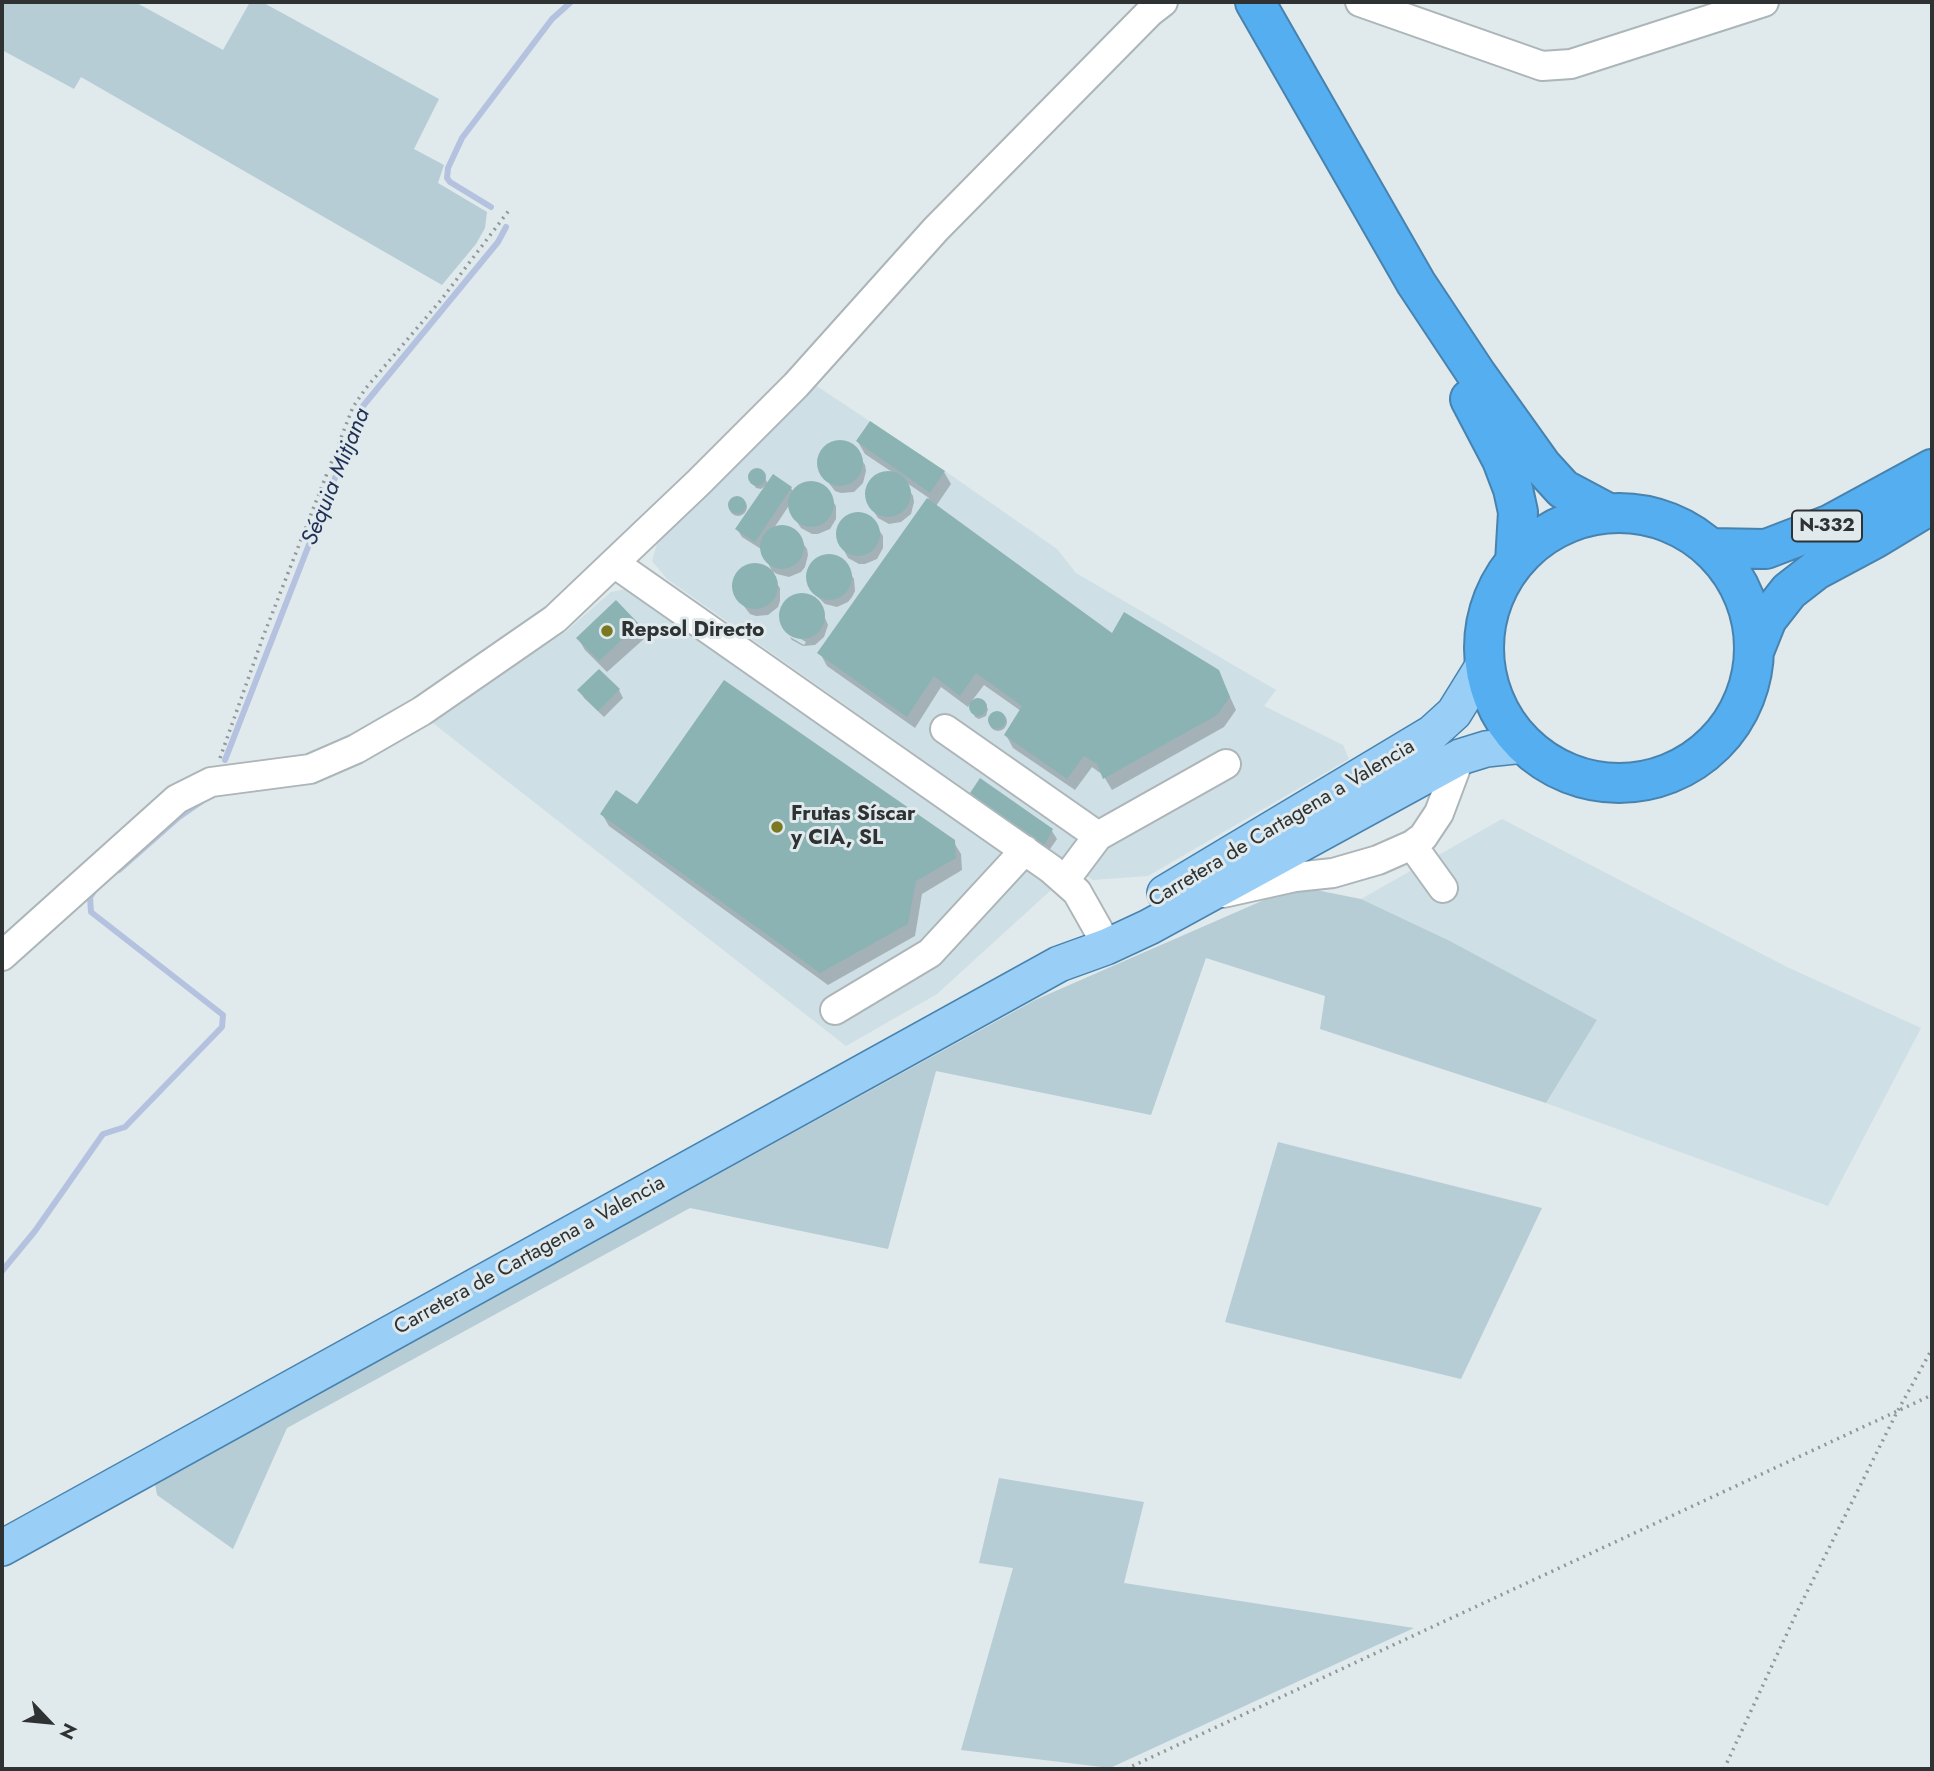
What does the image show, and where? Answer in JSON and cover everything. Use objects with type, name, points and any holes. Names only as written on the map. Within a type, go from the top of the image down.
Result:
[{"type":"highway","points":[[1255,2],[1416,283],[1477,375],[1542,466],[1563,489],[1608,513]]},
{"type":"highway","points":[[1416,283],[1506,470],[1518,512],[1515,562]]},
{"type":"highway","name":"N-332","points":[[1711,548],[1766,549],[1831,524],[1929,473]]},
{"type":"highway","name":"N-332","points":[[1755,649],[1767,619],[1788,591],[1816,570],[1874,539],[1929,473]]},
{"type":"highway","points":[[1608,513],[1630,513],[1674,524],[1711,548],[1727,565],[1748,604],[1755,649],[1746,697],[1735,719],[1720,738],[1682,769],[1660,778],[1611,784],[1564,772],[1542,760],[1524,745],[1497,707],[1489,686],[1485,663],[1484,636],[1490,610],[1500,584],[1515,562],[1534,543],[1557,528],[1581,518],[1608,513]]},
{"type":"main road","name":"Carretera de Cartagena a Valencia","points":[[1059,964],[1099,931],[1432,733],[1454,713],[1485,663]]},
{"type":"main road","name":"Carretera de Cartagena a Valencia","points":[[2,1548],[1059,964],[1106,947],[1149,927],[1460,757],[1486,749],[1524,745]]},
{"type":"street","points":[[2,956],[177,799],[211,782],[239,777],[281,775],[310,769],[356,749],[422,711],[555,619],[796,385],[936,229],[1140,22],[1163,2]]},
{"type":"street","points":[[1360,2],[1542,66],[1571,64],[1764,2]]},
{"type":"street","points":[[614,563],[1065,880],[1077,892],[1099,931]]},
{"type":"street","points":[[945,729],[1098,836]]},
{"type":"street","points":[[1200,898],[1296,877],[1333,873],[1378,860],[1412,845],[1432,827],[1460,757]]},
{"type":"street","points":[[1065,880],[1098,836],[1226,764]]},
{"type":"street","points":[[1412,845],[1443,888]]},
{"type":"street","points":[[835,1010],[930,953],[1025,850]]},
{"type":"path","points":[[211,782],[263,637],[353,407],[441,300],[510,209]]},
{"type":"path","points":[[1724,1769],[1796,1614],[1897,1412],[1932,1349]]},
{"type":"path","points":[[1126,1769],[1932,1395]]},
{"type":"shaded area","points":[[2,2],[135,2],[223,50],[250,2],[262,2],[439,99],[414,149],[444,165],[438,183],[487,212],[485,228],[476,244],[442,285],[81,77],[74,89],[2,50]]},
{"type":"shaded area","points":[[812,383],[1057,549],[1076,573],[1276,690],[1264,706],[1343,745],[1349,759],[1148,876],[1093,880],[667,579],[652,561],[658,540]]},
{"type":"shaded area","points":[[626,589],[1048,879],[1051,890],[937,994],[846,1046],[429,720],[564,633],[611,592]]},
{"type":"shaded area","points":[[1502,819],[1787,967],[1921,1028],[1828,1206],[1546,1103],[1597,1020],[1450,941],[1361,899]]},
{"type":"shaded area","points":[[1296,886],[1361,899],[1450,941],[1597,1020],[1546,1103],[1320,1029],[1325,996],[1206,958],[1151,1115],[936,1071],[888,1249],[690,1208],[287,1428],[233,1549],[157,1495],[155,1484],[1035,1000]]},
{"type":"shaded area","points":[[1278,1142],[1542,1208],[1461,1379],[1225,1322]]},
{"type":"shaded area","points":[[999,1478],[1144,1502],[1124,1583],[1414,1628],[1110,1768],[961,1750],[1013,1568],[979,1563]]},
{"type":"building","points":[[870,421],[945,471],[930,493],[856,441]]},
{"type":"building","points":[[840,440],[856,447],[863,463],[856,479],[840,486],[824,479],[817,463],[824,447]]},
{"type":"building","points":[[753,468],[761,468],[766,477],[764,484],[753,486],[748,481],[748,473]]},
{"type":"building","points":[[888,471],[904,478],[911,494],[904,510],[888,517],[872,510],[865,494],[872,478]]},
{"type":"building","points":[[773,474],[792,487],[755,542],[735,529]]},
{"type":"building","points":[[811,481],[827,488],[834,504],[827,520],[811,527],[795,520],[788,504],[795,488]]},
{"type":"building","points":[[733,496],[741,496],[746,505],[744,512],[733,514],[728,509],[728,501]]},
{"type":"building","points":[[927,498],[1112,633],[1124,612],[1219,670],[1230,697],[1217,715],[1103,779],[1097,764],[1084,756],[1067,779],[1004,735],[1022,706],[976,673],[960,696],[934,676],[907,717],[817,653]]},
{"type":"building","points":[[858,512],[867,513],[874,518],[879,525],[879,543],[874,550],[867,555],[858,556],[849,555],[842,550],[837,543],[836,534],[837,525],[842,518],[849,513]]},
{"type":"building","points":[[782,525],[791,526],[798,531],[803,538],[803,556],[798,563],[791,568],[782,569],[773,568],[766,563],[761,556],[760,547],[761,538],[766,531],[773,526]]},
{"type":"building","points":[[829,554],[845,561],[852,577],[845,593],[829,600],[813,593],[806,577],[813,561]]},
{"type":"building","points":[[755,563],[771,570],[778,586],[771,602],[755,609],[739,602],[732,586],[739,570]]},
{"type":"building","points":[[802,593],[818,600],[825,616],[818,632],[802,639],[786,632],[779,616],[786,600]]},
{"type":"building","name":"Repsol Directo","points":[[616,600],[639,624],[599,661],[576,638]]},
{"type":"building","points":[[599,669],[620,689],[598,711],[577,690]]},
{"type":"building","name":"Frutas Síscar y CIA, SL","points":[[724,680],[955,840],[956,858],[916,881],[908,924],[820,973],[600,814],[616,790],[637,804]]},
{"type":"building","points":[[974,698],[982,698],[987,707],[985,714],[974,716],[969,711],[969,703]]},
{"type":"building","points":[[993,711],[1001,711],[1006,720],[1004,727],[993,729],[988,724],[988,716]]},
{"type":"building","points":[[980,778],[1053,829],[1044,846],[970,793]]},
{"type":"waterway","name":"Séquia Mitjana","points":[[491,207],[450,182],[447,178],[448,168],[462,138],[552,19],[571,2]]},
{"type":"waterway","name":"Séquia Mitjana","points":[[225,760],[363,406],[498,242],[506,227]]},
{"type":"waterway","name":"Séquia Mitjana","points":[[119,870],[179,817],[202,801]]},
{"type":"waterway","name":"Séquia Mitjana","points":[[2,1271],[35,1231],[103,1134],[125,1127],[222,1027],[223,1015],[91,912],[90,897],[97,887]]},
{"type":"place","name":"Repsol Directo","points":[[607,631]]},
{"type":"place","name":"Frutas Síscar y CIA, SL","points":[[777,827]]}]
